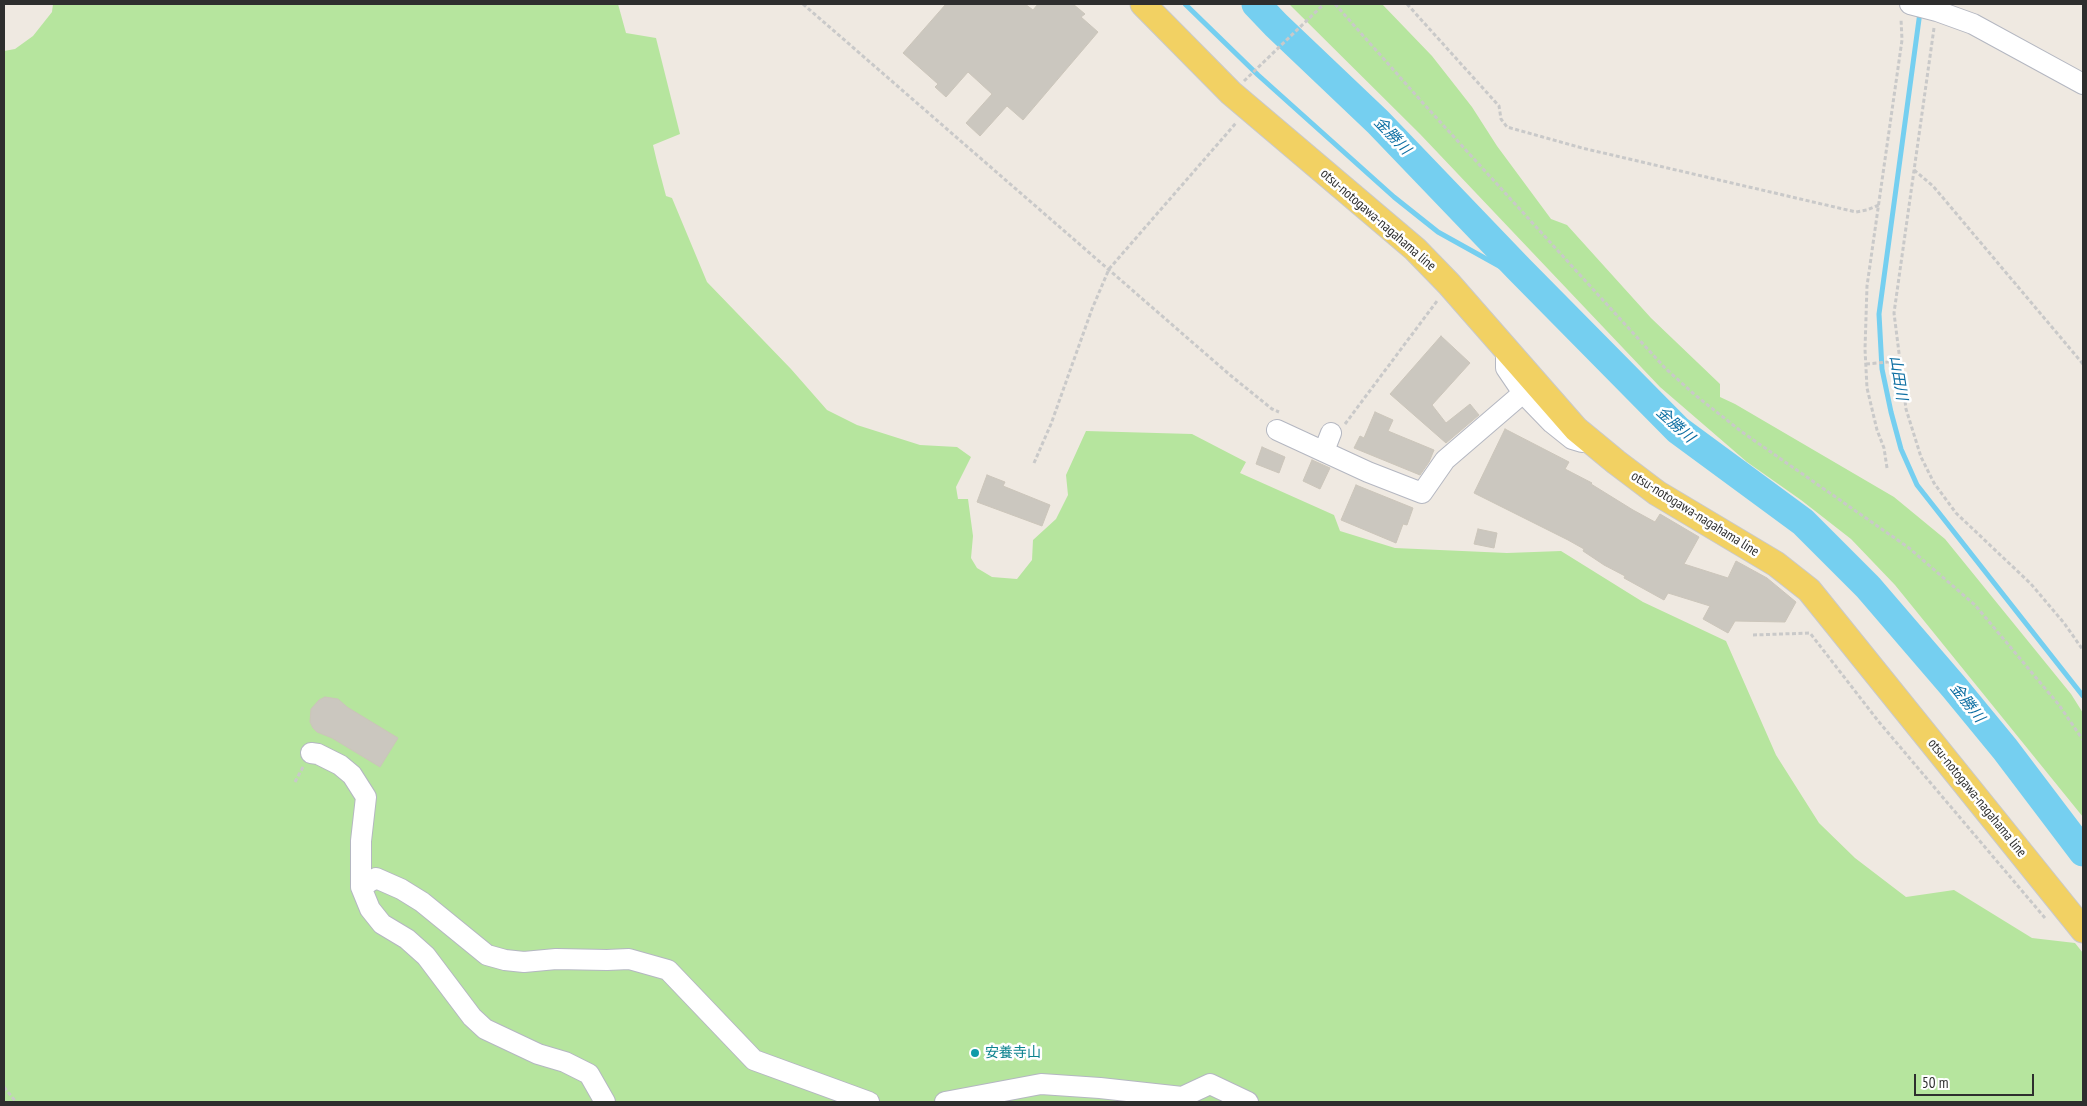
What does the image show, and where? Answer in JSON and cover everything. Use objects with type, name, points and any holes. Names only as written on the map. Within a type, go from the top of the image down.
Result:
[{"type":"main road","name":"otsu-notogawa-nagahama line","points":[[1143,4],[1248,108],[1415,249],[1449,284],[1576,429],[1657,493],[1776,564],[1809,590],[2083,930]]},
{"type":"street","points":[[1906,9],[1935,10],[1973,24],[2083,84]]},
{"type":"street","points":[[1506,350],[1506,368],[1523,392],[1552,423],[1572,439],[1598,448]]},
{"type":"street","points":[[1279,421],[1324,452],[1422,493],[1445,460],[1523,392]]},
{"type":"street","points":[[1324,452],[1331,433]]},
{"type":"street","points":[[311,754],[318,754],[340,764],[352,775],[366,797],[361,841],[361,887],[370,909],[382,924],[407,939],[426,956],[472,1017],[485,1029],[538,1054],[565,1062],[590,1074],[605,1102]]},
{"type":"street","points":[[361,887],[376,878],[401,889],[422,902],[487,955],[505,960],[524,962],[556,959],[630,959],[668,970],[754,1060],[869,1102]]},
{"type":"street","points":[[945,1102],[1042,1084],[1182,1097],[1210,1084],[1248,1102]]},
{"type":"path","points":[[803,4],[1230,375],[1272,409],[1279,421]]},
{"type":"path","points":[[1241,84],[1324,4]]},
{"type":"path","points":[[1335,4],[1665,368],[1695,395],[1742,432],[1909,548],[1975,605],[2059,705],[2083,740]]},
{"type":"path","points":[[1407,4],[1499,106],[1501,119],[1507,127],[1582,148],[1856,212],[1879,205]]},
{"type":"path","points":[[1887,468],[1884,448],[1877,430],[1867,388],[1867,286],[1906,9]]},
{"type":"path","points":[[1935,10],[1894,312],[1906,409],[1921,456],[1934,483],[1956,512],[1986,543],[2031,584],[2064,623],[2083,650]]},
{"type":"path","points":[[1034,463],[1109,269],[1248,108]]},
{"type":"path","points":[[1914,170],[1933,186],[2083,364]]},
{"type":"path","points":[[1331,433],[1336,435],[1449,284]]},
{"type":"path","points":[[1868,363],[1899,361]]},
{"type":"path","points":[[1753,635],[1810,633],[1879,722],[2050,923]]},
{"type":"path","points":[[4,1087],[16,1102]]},
{"type":"green space","points":[[53,4],[618,4],[626,33],[656,38],[680,134],[653,145],[666,196],[672,198],[707,282],[791,369],[827,410],[857,425],[920,445],[957,447],[971,457],[956,487],[958,499],[968,499],[973,536],[971,558],[977,568],[992,577],[1017,579],[1032,560],[1033,540],[1056,519],[1068,495],[1066,475],[1086,431],[1192,434],[1246,462],[1240,473],[1334,515],[1340,531],[1395,548],[1507,553],[1561,551],[1643,602],[1726,641],[1776,755],[1819,823],[1855,858],[1906,897],[1954,890],[2032,938],[2075,943],[2083,953],[2083,1102],[4,1102],[4,51],[15,49],[33,36],[52,12]]},
{"type":"green space","points":[[1289,4],[1382,4],[1432,56],[1472,107],[1497,146],[1551,219],[1567,225],[1651,318],[1720,384],[1720,397],[1894,497],[1945,539],[2071,694],[2083,713],[2083,817],[1895,585],[1851,539],[1801,500],[1747,462],[1660,387],[1420,134]]},
{"type":"building","points":[[946,4],[1025,4],[1033,10],[1038,4],[1073,4],[1085,14],[1081,17],[1098,32],[1023,120],[1007,106],[980,136],[966,123],[992,94],[968,72],[946,97],[935,87],[938,84],[903,53]]},
{"type":"building","points":[[1441,336],[1470,363],[1432,405],[1446,423],[1470,404],[1479,415],[1446,443],[1390,394]]},
{"type":"building","points":[[1375,412],[1393,420],[1388,431],[1434,450],[1429,462],[1420,475],[1354,448],[1360,436],[1364,438]]},
{"type":"building","points":[[1505,429],[1569,462],[1565,469],[1592,483],[1633,510],[1655,522],[1660,514],[1699,537],[1684,564],[1728,578],[1736,561],[1767,578],[1796,602],[1785,622],[1735,621],[1728,633],[1703,619],[1710,606],[1668,593],[1664,600],[1624,578],[1625,576],[1583,551],[1584,549],[1474,493]]},
{"type":"building","points":[[1262,447],[1285,457],[1279,473],[1256,464]]},
{"type":"building","points":[[1312,460],[1330,468],[1320,489],[1303,481]]},
{"type":"building","points":[[987,475],[1005,482],[1003,486],[1050,505],[1042,526],[977,502]]},
{"type":"building","points":[[1356,485],[1413,508],[1407,525],[1403,524],[1396,543],[1341,520]]},
{"type":"building","points":[[1478,529],[1497,533],[1494,548],[1474,544]]},
{"type":"building","points":[[325,697],[338,699],[347,707],[398,738],[380,767],[313,728],[310,722],[311,709],[319,700]]},
{"type":"waterway","points":[[1185,4],[1258,75],[1394,197],[1438,232],[1535,286]]},
{"type":"waterway","name":"金勝川","points":[[1256,4],[1378,122],[1519,269],[1678,430],[1803,522],[1868,587],[2005,749],[2083,852]]},
{"type":"waterway","name":"山田川","points":[[1920,12],[1879,314],[1882,369],[1891,412],[1901,449],[1917,485],[2083,696]]},
{"type":"place","name":"安養寺山","points":[[975,1053]]}]
